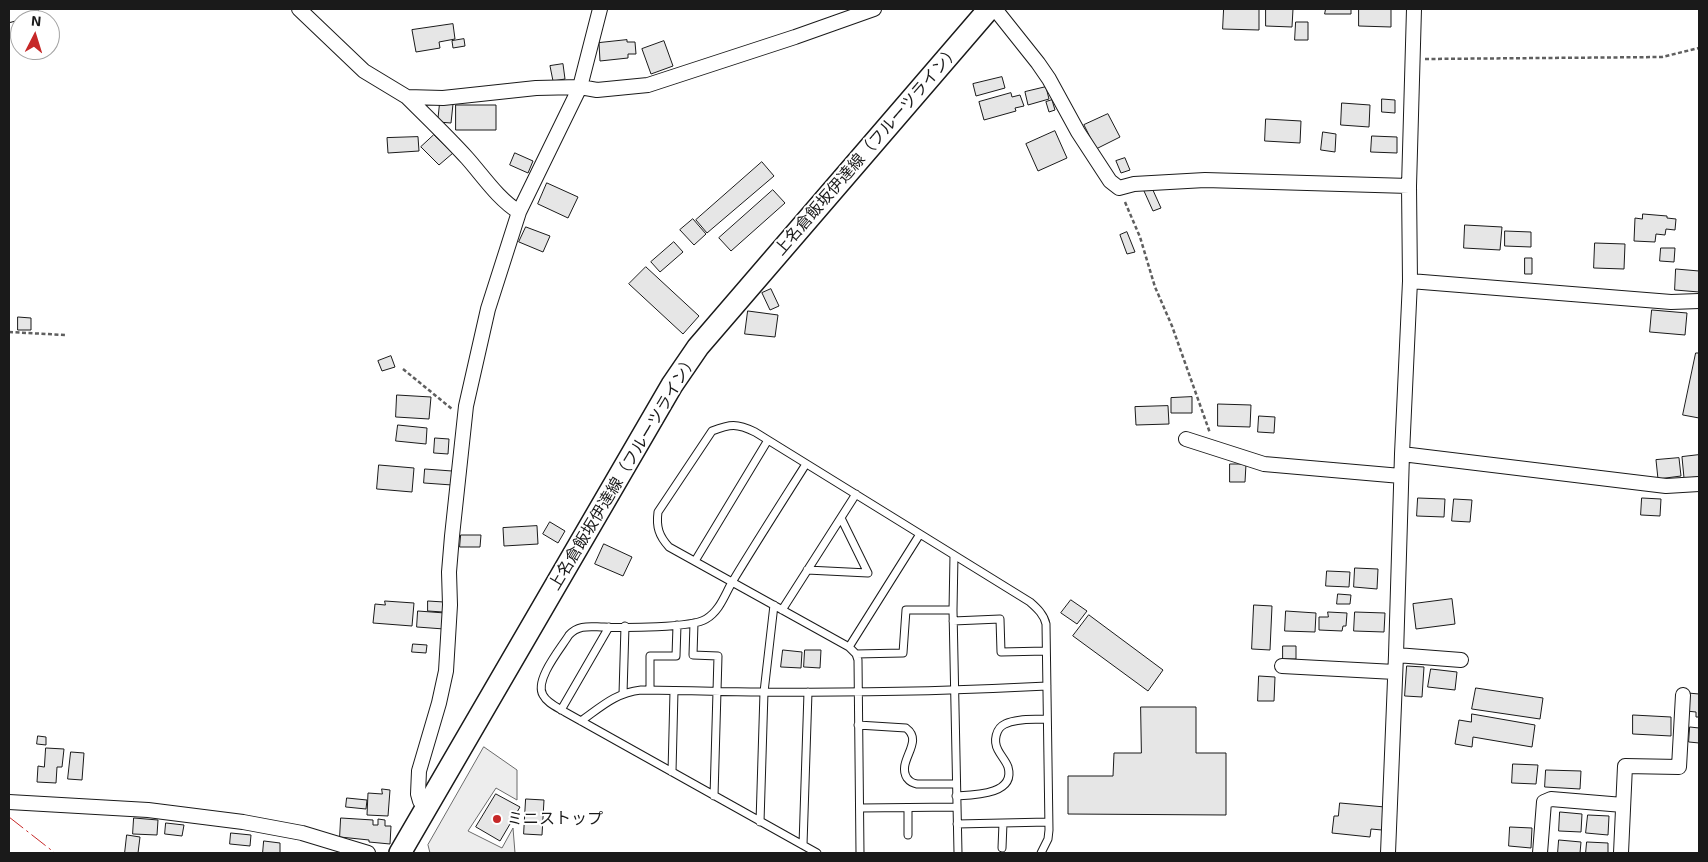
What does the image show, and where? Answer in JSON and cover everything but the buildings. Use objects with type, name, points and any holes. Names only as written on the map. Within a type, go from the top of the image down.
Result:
[{"type":"main road","name":"上名倉飯坂伊達線（フルーツライン）","points":[[400,853],[672,385],[698,346],[989,9]]},
{"type":"street","points":[[9,15],[31,9]]},
{"type":"street","points":[[299,9],[364,71],[407,97],[466,157],[510,207],[519,212]]},
{"type":"street","points":[[426,807],[420,801],[418,794],[419,771],[439,703],[446,671],[452,536],[466,406],[488,309],[519,212],[580,87],[600,9]]},
{"type":"street","points":[[407,97],[442,98],[536,88],[580,87],[597,90],[648,85],[874,9]]},
{"type":"street","points":[[995,9],[1038,63],[1078,132],[1110,181],[1119,188],[1134,184],[1205,180],[1409,186]]},
{"type":"street","points":[[1388,853],[1410,281],[1409,186],[1414,9]]},
{"type":"street","points":[[1410,281],[1671,302],[1699,301]]},
{"type":"street","points":[[1186,439],[1264,464],[1401,476]]},
{"type":"street","points":[[1402,454],[1666,486],[1699,484]]},
{"type":"street","points":[[1396,655],[1460,660]]},
{"type":"street","points":[[1282,666],[1395,672]]},
{"type":"street","points":[[1621,853],[1625,766],[1679,767],[1684,695]]},
{"type":"street","points":[[1540,853],[1544,802],[1551,799],[1623,805]]},
{"type":"street","points":[[9,802],[148,810],[243,822],[302,833],[368,853]]},
{"type":"lane","points":[[860,853],[858,660],[856,654],[849,647],[669,548],[662,539],[657,524],[658,512],[712,431],[734,424],[744,426],[1030,602],[1038,609],[1046,624],[1047,686],[1048,839],[1041,853]]},
{"type":"lane","points":[[695,561],[768,440]]},
{"type":"lane","points":[[806,464],[714,613],[704,620],[694,623],[609,627],[588,626],[573,630],[541,680],[542,694],[549,702],[561,710],[818,853]]},
{"type":"lane","points":[[782,610],[856,494]]},
{"type":"lane","points":[[807,570],[868,573],[841,518]]},
{"type":"lane","points":[[849,647],[920,534]]},
{"type":"lane","points":[[954,555],[953,621],[958,853]]},
{"type":"lane","points":[[760,822],[764,692],[774,605]]},
{"type":"lane","points":[[856,654],[903,653],[906,610],[953,610]]},
{"type":"lane","points":[[953,621],[1000,620],[1001,652],[1046,651]]},
{"type":"lane","points":[[694,623],[693,655],[718,656],[714,796]]},
{"type":"lane","points":[[650,690],[650,656],[676,656],[677,625]]},
{"type":"lane","points":[[623,694],[626,626]]},
{"type":"lane","points":[[561,710],[609,627]]},
{"type":"lane","points":[[581,721],[616,696],[629,692],[650,690],[858,692],[1047,686]]},
{"type":"lane","points":[[672,772],[674,690]]},
{"type":"lane","points":[[803,845],[808,692]]},
{"type":"lane","points":[[956,796],[995,791],[1006,782],[1008,766],[997,749],[996,742],[997,733],[1003,724],[1013,721],[1047,719]]},
{"type":"lane","points":[[858,725],[906,728],[910,733],[912,745],[904,764],[908,779],[912,783],[917,784],[956,784]]},
{"type":"lane","points":[[860,808],[957,807]]},
{"type":"lane","points":[[908,808],[908,835]]},
{"type":"lane","points":[[957,824],[1048,822]]},
{"type":"lane","points":[[1002,848],[1003,823]]},
{"type":"path","points":[[1413,59],[1662,57],[1699,48]]},
{"type":"path","points":[[1119,188],[1140,237],[1155,286],[1172,326],[1216,449]]},
{"type":"path","points":[[9,332],[65,334]]},
{"type":"path","points":[[403,369],[464,419]]},
{"type":"shaded area","points":[[484,747],[517,770],[517,800],[496,788],[468,831],[502,848],[513,828],[515,853],[430,853],[428,845]]},
{"type":"power","points":[[9,817],[55,853]]},
{"type":"place","name":"ミニストップ","points":[[497,819]]}]
